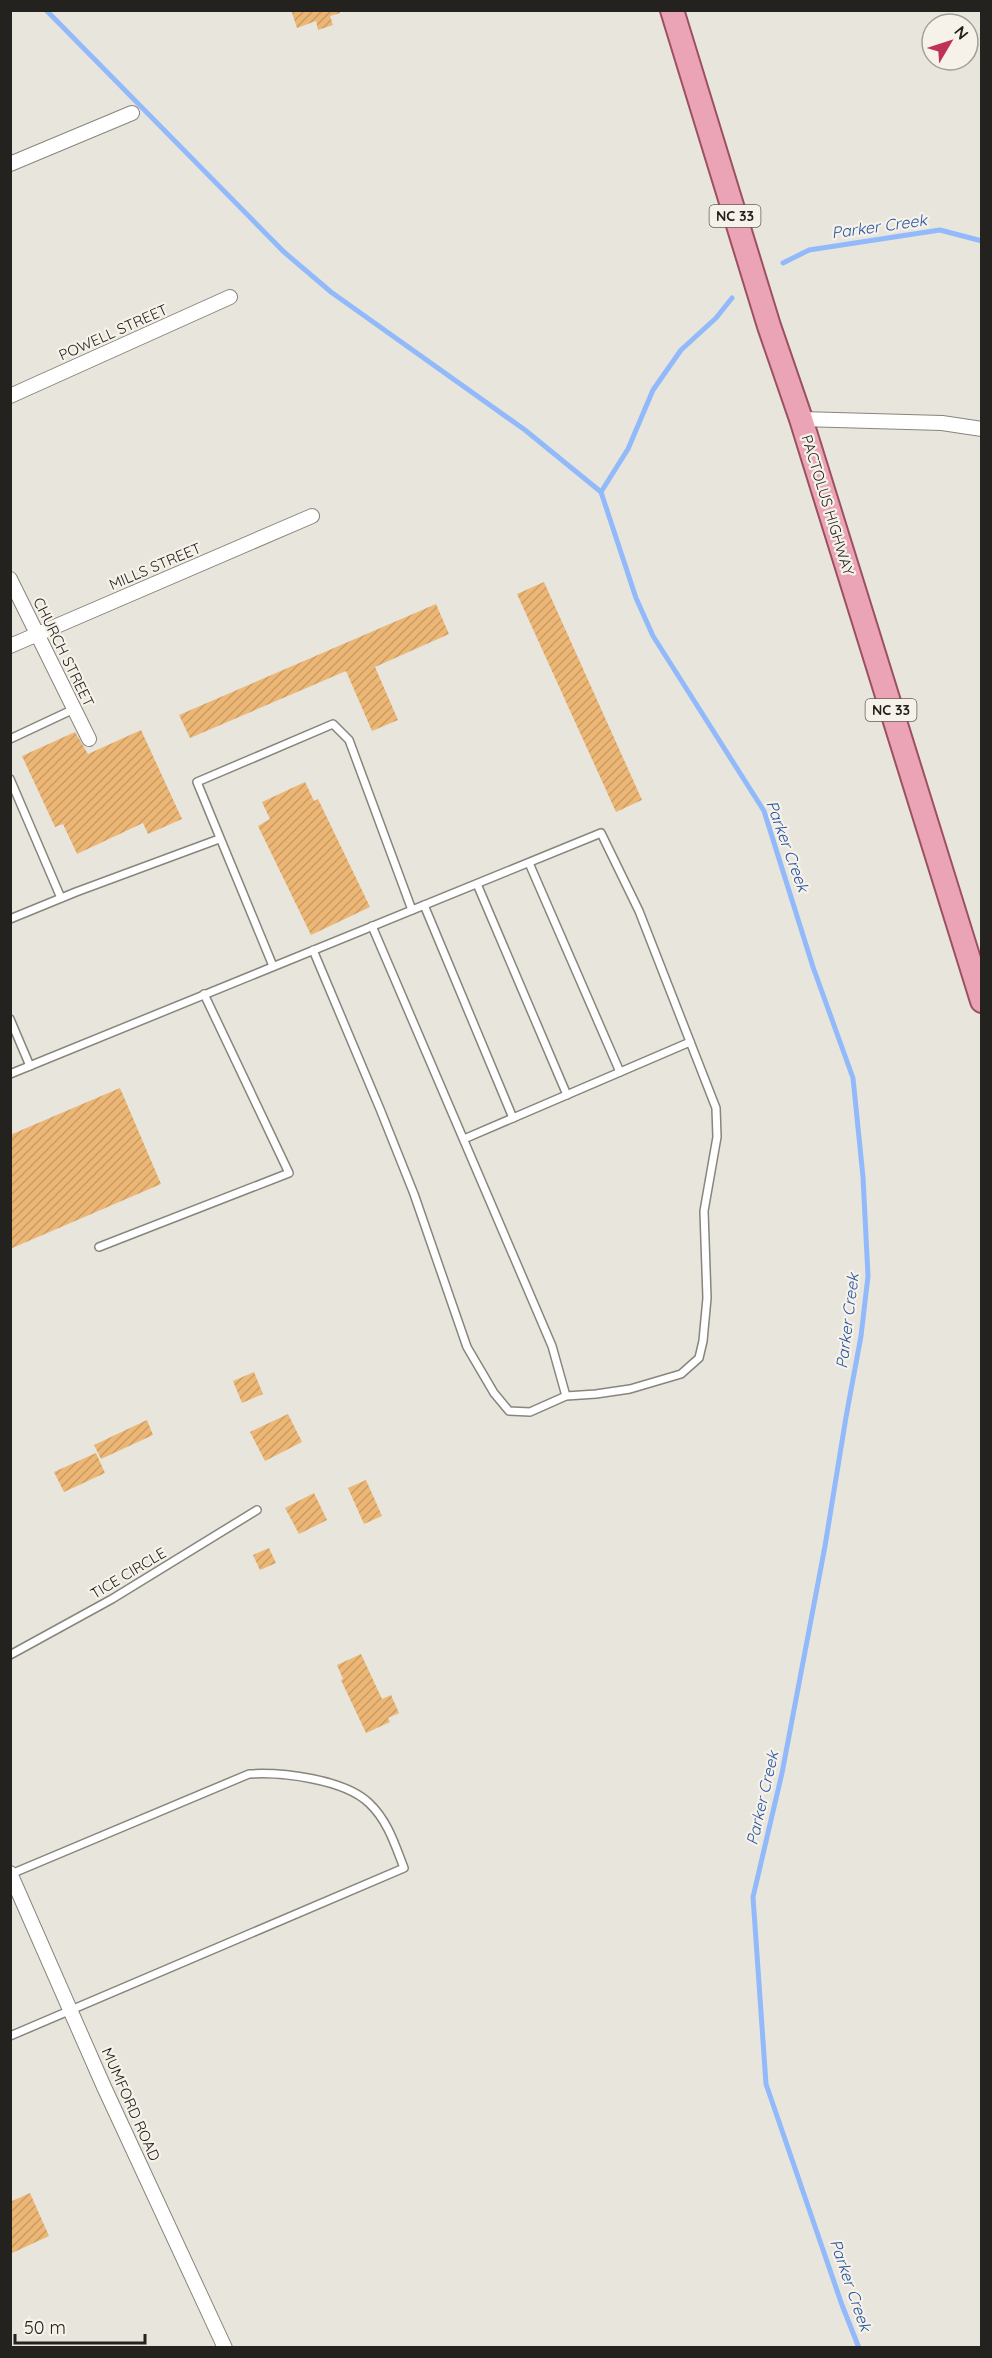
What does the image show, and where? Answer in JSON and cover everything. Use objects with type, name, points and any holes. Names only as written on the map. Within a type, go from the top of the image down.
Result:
[{"type":"main road","name":"PACTOLUS HIGHWAY","points":[[672,10],[981,1001]]},
{"type":"street","points":[[10,164],[132,113]]},
{"type":"street","name":"POWELL STREET","points":[[10,396],[230,297]]},
{"type":"street","points":[[801,419],[942,423],[981,429]]},
{"type":"street","name":"MILLS STREET","points":[[10,646],[312,516]]},
{"type":"street","name":"CHURCH STREET","points":[[10,579],[89,739]]},
{"type":"street","name":"MUMFORD ROAD","points":[[11,1874],[122,2126],[225,2348]]},
{"type":"lane","points":[[10,739],[74,709]]},
{"type":"lane","points":[[273,966],[197,782],[333,724],[349,740],[411,910]]},
{"type":"lane","points":[[10,779],[61,898]]},
{"type":"lane","points":[[10,1074],[204,994],[601,833],[639,911],[716,1108],[717,1137],[704,1211],[707,1298],[699,1358],[681,1374],[630,1389],[596,1394],[566,1395],[530,1412],[509,1411],[494,1393],[467,1347],[414,1194],[313,950]]},
{"type":"lane","points":[[10,919],[219,839]]},
{"type":"lane","points":[[529,862],[620,1072]]},
{"type":"lane","points":[[477,884],[567,1095]]},
{"type":"lane","points":[[424,905],[513,1118]]},
{"type":"lane","points":[[372,926],[552,1346],[566,1395]]},
{"type":"lane","points":[[99,1246],[289,1173],[204,994]]},
{"type":"lane","points":[[10,1019],[30,1066]]},
{"type":"lane","points":[[464,1139],[690,1042]]},
{"type":"lane","name":"TICE CIRCLE","points":[[10,1655],[112,1599],[257,1510]]},
{"type":"lane","points":[[10,2036],[404,1868],[393,1838],[381,1817],[368,1802],[332,1784],[271,1773],[249,1774],[11,1874]]},
{"type":"building","points":[[291,10],[340,10],[340,13],[330,16],[333,25],[318,30],[316,21],[297,28]]},
{"type":"building","points":[[544,582],[642,800],[616,812],[517,594]]},
{"type":"building","points":[[436,604],[449,634],[375,667],[398,720],[372,731],[346,671],[190,738],[179,715]]},
{"type":"building","points":[[141,730],[182,819],[148,834],[143,823],[77,854],[63,824],[55,827],[22,756],[75,732],[88,754]]},
{"type":"building","points":[[305,782],[314,801],[318,799],[370,907],[311,935],[258,826],[270,819],[262,802]]},
{"type":"building","points":[[120,1088],[161,1184],[10,1249],[10,1135]]},
{"type":"building","points":[[254,1372],[263,1394],[242,1403],[233,1381]]},
{"type":"building","points":[[288,1414],[302,1442],[265,1461],[250,1432]]},
{"type":"building","points":[[147,1420],[153,1435],[101,1459],[94,1445]]},
{"type":"building","points":[[96,1453],[105,1473],[64,1492],[54,1472]]},
{"type":"building","points":[[366,1480],[382,1516],[364,1524],[348,1488]]},
{"type":"building","points":[[314,1493],[327,1520],[299,1534],[285,1508]]},
{"type":"building","points":[[269,1548],[276,1563],[260,1570],[253,1555]]},
{"type":"building","points":[[361,1654],[382,1699],[391,1695],[399,1713],[388,1718],[390,1722],[366,1733],[341,1680],[343,1679],[337,1665]]},
{"type":"building","points":[[30,2193],[49,2236],[10,2254],[10,2202]]},
{"type":"waterway","points":[[46,10],[284,252],[331,292],[525,430],[601,492]]},
{"type":"waterway","name":"Parker Creek","points":[[783,263],[809,250],[940,230],[982,241]]},
{"type":"waterway","name":"Parker Creek","points":[[732,298],[716,318],[681,350],[653,390],[628,449],[601,492],[636,598],[653,636],[764,811],[813,967],[853,1078],[863,1177],[868,1276],[861,1336],[825,1546],[782,1773],[753,1897],[766,2084],[859,2348]]}]
